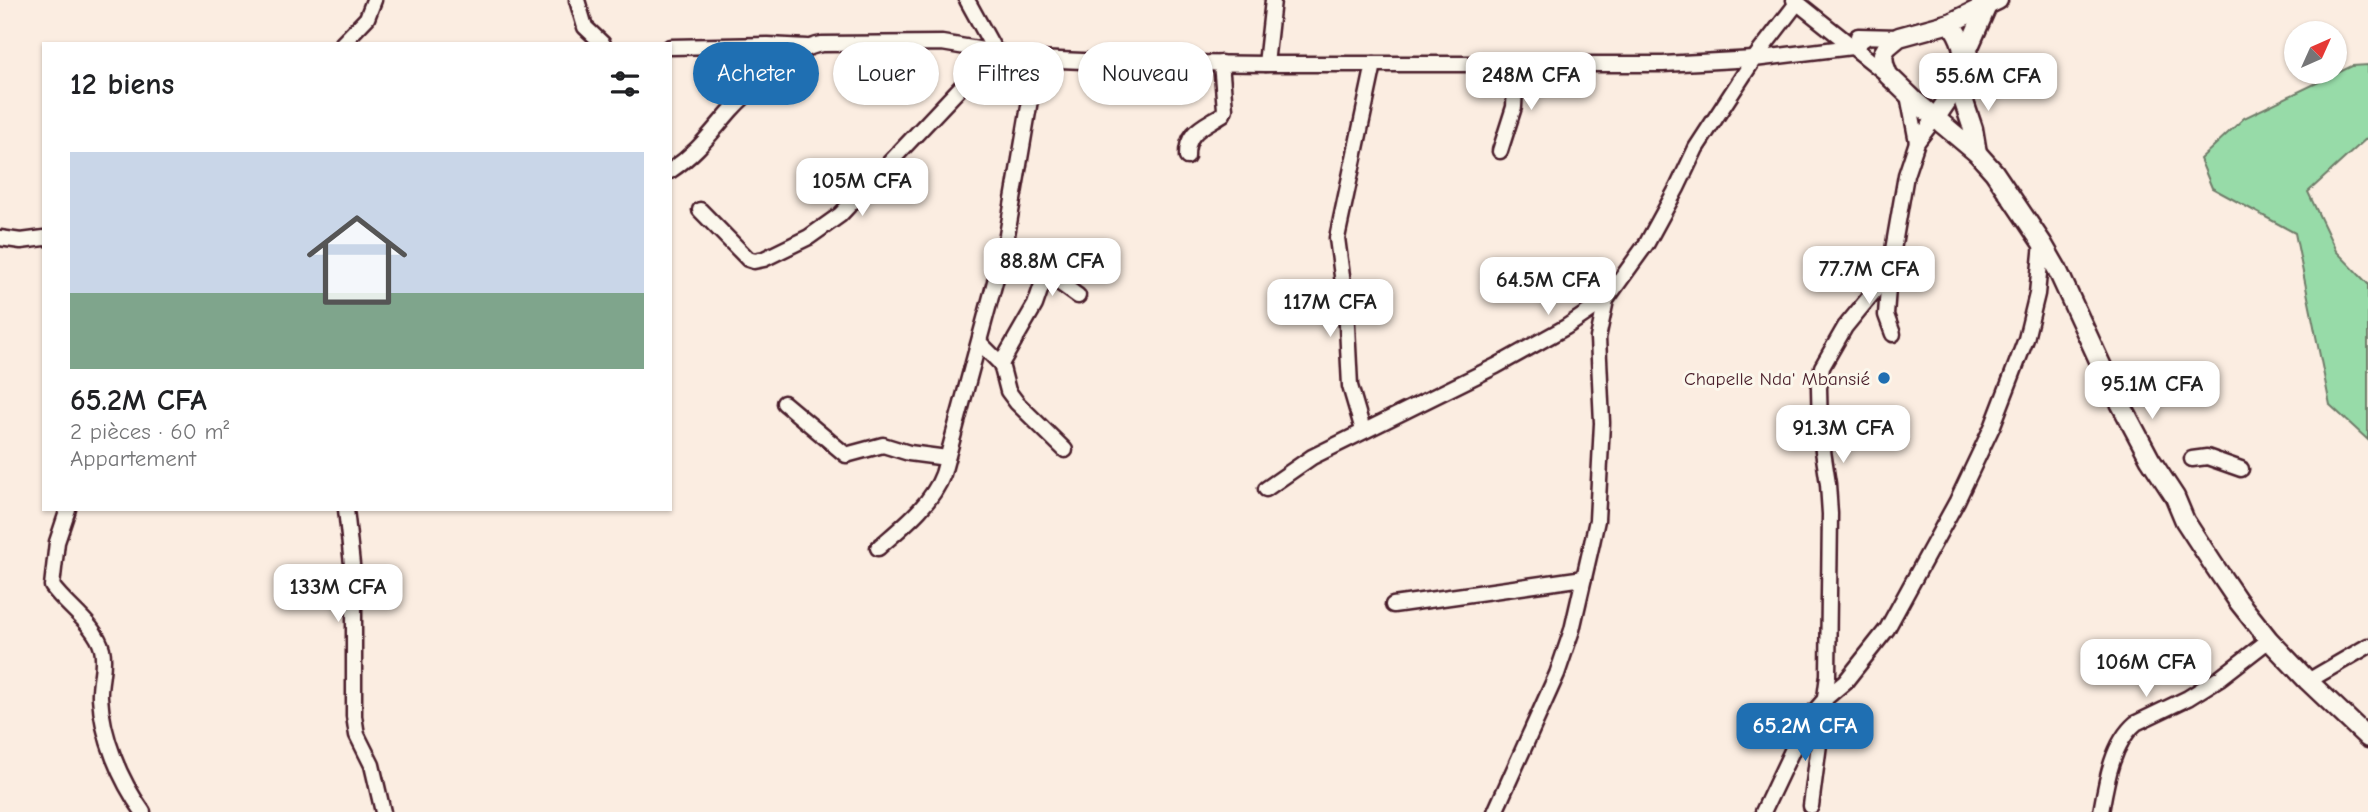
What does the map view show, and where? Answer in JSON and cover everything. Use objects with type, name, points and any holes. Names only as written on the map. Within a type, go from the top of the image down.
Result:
[{"type":"main road","points":[[1992,4],[1950,23],[1899,37],[1883,54],[1888,75],[1977,153],[1994,172],[2042,243],[2070,296],[2108,380],[2150,459],[2175,497],[2185,521],[2238,601],[2269,640],[2368,738]]},
{"type":"main road","points":[[1936,117],[1958,84],[1964,58],[1992,4]]},
{"type":"main road","points":[[1950,23],[1958,32],[1964,58]]},
{"type":"main road","points":[[1958,84],[1973,129],[1977,153]]},
{"type":"street","points":[[344,42],[368,18],[374,0]]},
{"type":"street","points":[[577,0],[585,27],[601,42]]},
{"type":"street","points":[[967,0],[990,42]]},
{"type":"street","points":[[1266,64],[1273,0]]},
{"type":"street","points":[[1266,489],[1312,457],[1496,366],[1566,327],[1606,300],[1647,243],[1696,148],[1754,59],[1796,2],[1888,75]]},
{"type":"street","points":[[1838,36],[1899,37]]},
{"type":"street","points":[[1064,60],[1266,64],[1662,64],[1754,59],[1852,47],[1867,37]]},
{"type":"street","points":[[819,46],[844,43],[953,44]]},
{"type":"street","points":[[672,47],[693,47]]},
{"type":"street","points":[[1187,158],[1190,137],[1223,114],[1221,63]]},
{"type":"street","points":[[1363,430],[1350,386],[1346,306],[1338,238],[1374,64]]},
{"type":"street","points":[[1500,152],[1514,107],[1516,64]]},
{"type":"street","points":[[1908,95],[1917,142]]},
{"type":"street","points":[[700,210],[748,260],[764,259],[809,237],[840,215],[953,96]]},
{"type":"street","points":[[672,169],[711,136],[736,105]]},
{"type":"street","points":[[878,548],[915,514],[939,483],[980,343],[1006,241],[1029,105]]},
{"type":"street","points":[[1893,334],[1886,315],[1889,273],[1902,190],[1917,142],[1936,117]]},
{"type":"street","points":[[0,238],[21,241],[42,238]]},
{"type":"street","points":[[1006,241],[1028,261],[1078,296]]},
{"type":"street","points":[[1763,812],[1807,721],[1826,698],[1845,682],[1887,629],[1957,501],[1993,425],[2026,339],[2036,293],[2042,243]]},
{"type":"street","points":[[1001,365],[1035,305],[1046,273]]},
{"type":"street","points":[[1811,806],[1826,698],[1830,514],[1820,431],[1819,388],[1822,367],[1866,300],[1889,273]]},
{"type":"street","points":[[1495,812],[1557,674],[1572,630],[1597,520],[1601,423],[1598,338],[1606,300]]},
{"type":"street","points":[[980,343],[1001,365],[1008,391],[1017,403],[1065,450]]},
{"type":"street","points":[[785,403],[846,455],[883,445],[933,458],[947,458]]},
{"type":"street","points":[[2192,459],[2207,457],[2241,469]]},
{"type":"street","points":[[67,511],[52,564],[52,586],[98,639],[102,649],[103,676],[100,693],[103,723],[125,780],[143,812]]},
{"type":"street","points":[[346,511],[354,583],[354,716],[357,735],[372,765],[383,812]]},
{"type":"street","points":[[1393,605],[1584,578]]},
{"type":"street","points":[[2101,812],[2121,740],[2129,729],[2136,723],[2189,698],[2269,640]]},
{"type":"street","points":[[2308,681],[2368,646]]},
{"type":"green space","points":[[2368,65],[2368,137],[2308,192],[2336,251],[2368,284],[2368,440],[2330,405],[2295,233],[2212,188],[2200,159],[2244,118],[2315,84],[2347,84],[2347,68]]},
{"type":"place","name":"Chapelle Nda' Mbansié","points":[[1884,378]]}]
